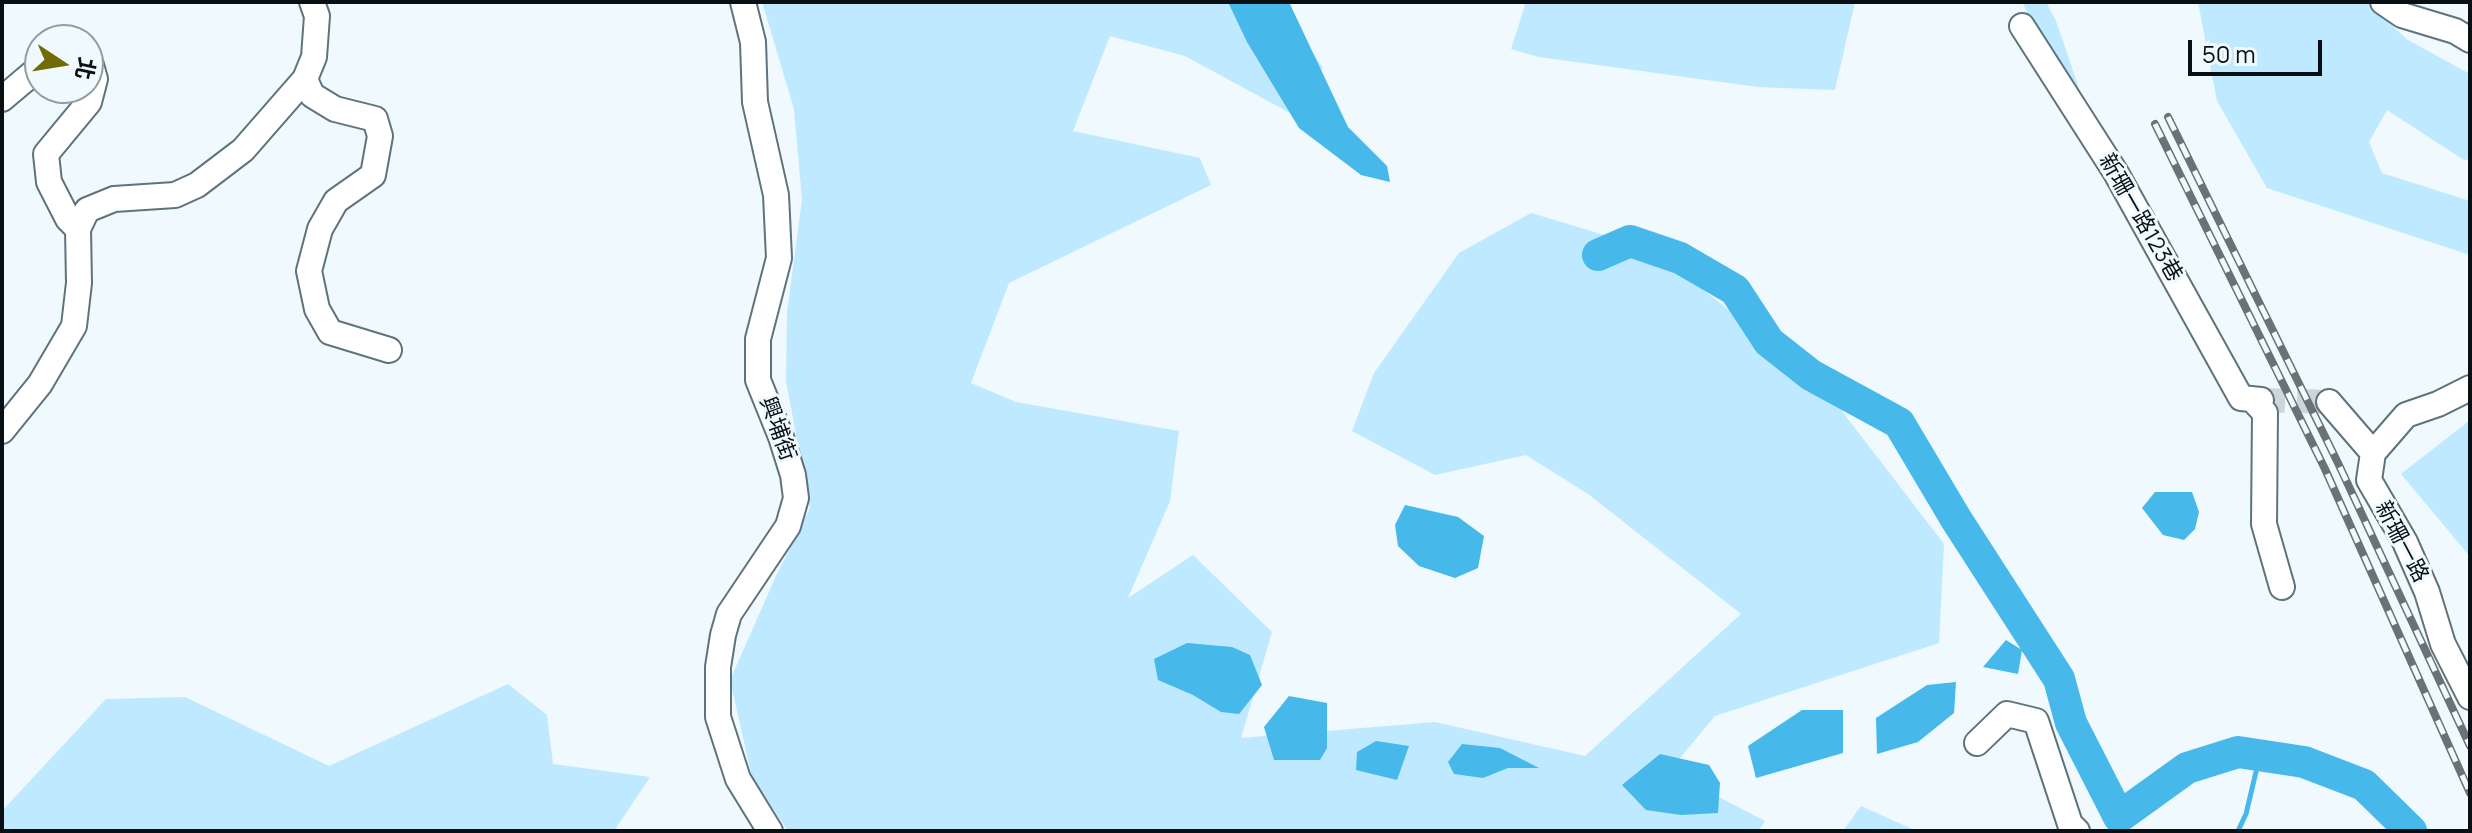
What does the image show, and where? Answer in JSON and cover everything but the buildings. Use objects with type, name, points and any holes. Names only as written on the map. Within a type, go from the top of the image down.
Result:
[{"type":"street","points":[[2,431],[40,384],[74,326],[79,283],[78,229],[87,210],[114,199],[175,195],[197,185],[243,150],[305,79],[314,57],[317,16],[312,2]]},
{"type":"street","name":"興埔街","points":[[743,2],[753,42],[755,102],[776,195],[779,258],[758,339],[758,380],[781,437],[793,475],[796,498],[788,526],[729,614],[718,667],[718,717],[738,779],[770,831]]},
{"type":"street","points":[[2383,2],[2402,15],[2455,31],[2470,40]]},
{"type":"street","name":"新珊一路123巷","points":[[2022,26],[2116,173],[2241,398],[2257,399],[2265,413],[2264,524],[2282,587]]},
{"type":"street","points":[[305,79],[312,95],[335,109],[375,119],[380,136],[373,175],[336,201],[320,229],[309,271],[317,309],[330,332],[389,350]]},
{"type":"street","points":[[2,99],[24,80]]},
{"type":"street","points":[[78,229],[68,219],[49,182],[46,154],[87,104]]},
{"type":"street","points":[[2329,402],[2373,453],[2406,415],[2470,388]]},
{"type":"street","name":"新珊一路","points":[[2373,453],[2369,480],[2405,542],[2427,592],[2443,644],[2470,697]]},
{"type":"street","points":[[1977,743],[2007,714],[2036,721],[2070,824],[2077,831]]},
{"type":"shaded area","points":[[762,2],[1278,2],[1323,68],[1290,113],[1185,56],[1110,36],[1073,131],[1200,158],[1211,185],[1009,283],[971,383],[1016,402],[1179,431],[1170,501],[1128,598],[1193,555],[1272,632],[1241,738],[1435,722],[1585,756],[1741,614],[1588,494],[1526,455],[1435,475],[1352,431],[1374,373],[1459,253],[1531,213],[1651,249],[1818,380],[1944,544],[1939,643],[1715,716],[1669,771],[1765,821],[1758,831],[788,831],[752,777],[730,680],[810,508],[786,381],[787,312],[802,200],[794,109]]},
{"type":"shaded area","points":[[1526,2],[1855,2],[1835,90],[1758,87],[1539,57],[1511,49]]},
{"type":"shaded area","points":[[2022,2],[2046,2],[2056,21],[2080,91],[2063,80]]},
{"type":"shaded area","points":[[2198,2],[2366,2],[2408,40],[2470,74],[2470,159],[2464,160],[2387,110],[2369,142],[2382,173],[2470,201],[2470,255],[2267,188],[2217,101]]},
{"type":"shaded area","points":[[2470,420],[2470,554],[2401,474]]},
{"type":"shaded area","points":[[508,684],[547,715],[553,764],[650,777],[614,831],[2,831],[2,811],[106,699],[185,697],[329,766]]},
{"type":"shaded area","points":[[1861,806],[1917,831],[1843,831]]},
{"type":"water","points":[[1228,2],[1289,2],[1348,127],[1387,166],[1390,182],[1361,175],[1299,128],[1247,42]]},
{"type":"water","points":[[2155,492],[2192,492],[2199,512],[2195,529],[2184,540],[2163,535],[2142,508]]},
{"type":"water","points":[[1405,505],[1458,517],[1484,536],[1478,568],[1455,578],[1419,566],[1398,546],[1395,525]]},
{"type":"water","points":[[2006,640],[2022,650],[2018,674],[1983,667]]},
{"type":"water","points":[[1187,643],[1232,647],[1250,655],[1262,685],[1239,714],[1221,712],[1193,695],[1158,680],[1154,659]]},
{"type":"water","points":[[1956,682],[1954,713],[1918,742],[1877,754],[1876,718],[1927,685]]},
{"type":"water","points":[[1289,696],[1327,703],[1327,748],[1320,760],[1274,760],[1264,727]]},
{"type":"water","points":[[1802,710],[1843,710],[1843,753],[1756,778],[1748,746]]},
{"type":"water","points":[[1376,741],[1409,746],[1397,780],[1356,770],[1357,752]]},
{"type":"water","points":[[1462,744],[1500,748],[1539,768],[1508,768],[1483,778],[1454,774],[1448,762]]},
{"type":"water","points":[[1660,754],[1709,765],[1720,783],[1718,813],[1681,815],[1646,810],[1622,785]]},
{"type":"waterway","points":[[1598,255],[1630,241],[1680,258],[1735,290],[1769,342],[1811,375],[1899,423],[1956,519],[2059,679],[2071,723],[2119,817],[2187,768],[2238,752],[2304,762],[2364,785],[2411,831]]},
{"type":"waterway","points":[[2238,831],[2246,814],[2260,755]]},
{"type":"tunnel","points":[[2261,400],[2329,402]]},
{"type":"railway","points":[[2168,117],[2338,463],[2470,746]]},
{"type":"railway","points":[[2155,124],[2325,469],[2470,793]]}]
